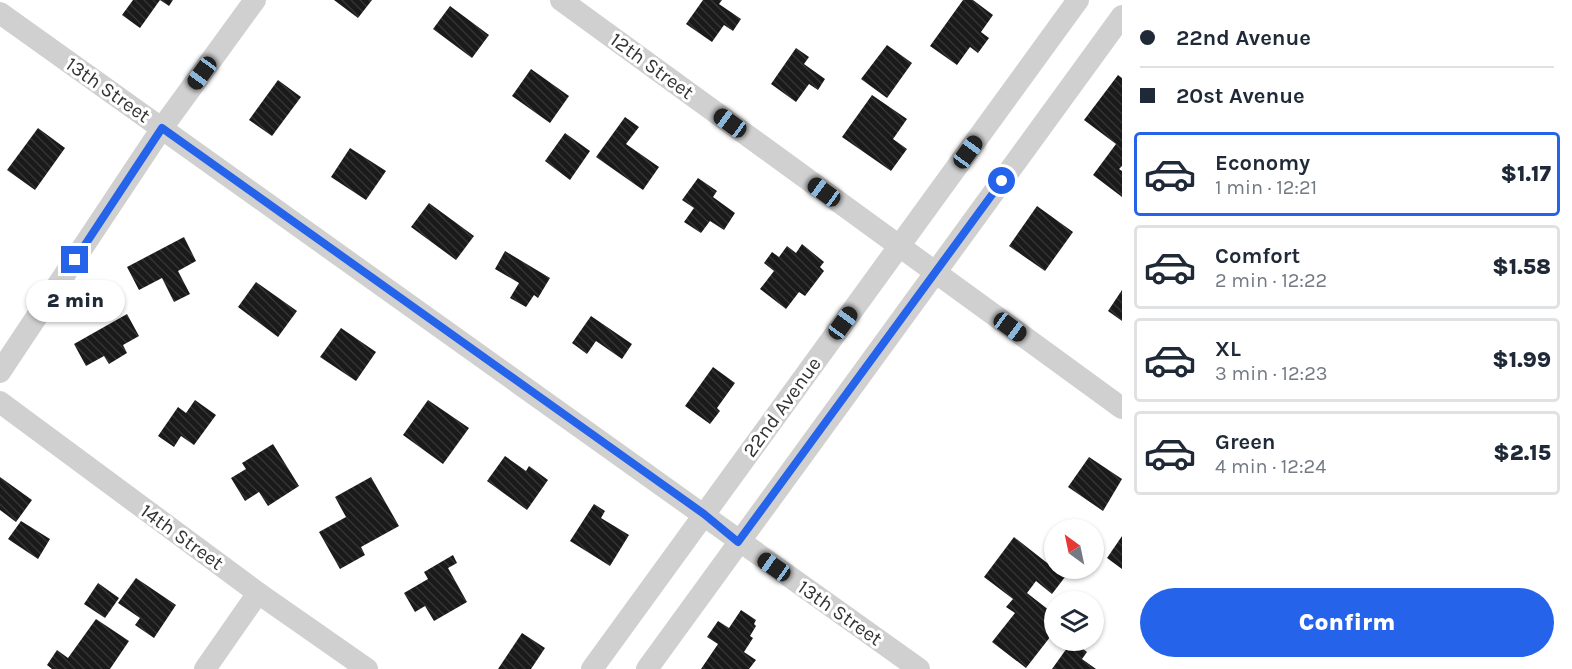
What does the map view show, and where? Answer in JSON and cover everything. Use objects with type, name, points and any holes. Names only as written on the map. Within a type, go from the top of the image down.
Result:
[{"type":"street","points":[[0,372],[162,128],[255,0]]},
{"type":"street","name":"12th Street","points":[[561,0],[1122,408]]},
{"type":"street","name":"22nd Avenue","points":[[592,669],[1078,0]]},
{"type":"street","name":"13th Street","points":[[0,13],[919,669]]},
{"type":"street","points":[[647,669],[1122,16]]},
{"type":"street","name":"14th Street","points":[[0,402],[258,593],[367,669]]},
{"type":"street","points":[[205,669],[258,593]]},
{"type":"building","points":[[133,0],[160,0],[140,28],[122,15]]},
{"type":"building","points":[[160,0],[173,0],[169,6]]},
{"type":"building","points":[[334,0],[372,0],[358,18]]},
{"type":"building","points":[[703,0],[722,0],[719,4],[741,19],[733,31],[724,25],[712,42],[686,24]]},
{"type":"building","points":[[963,0],[973,0],[993,15],[981,32],[989,38],[978,53],[970,47],[957,65],[930,46]]},
{"type":"building","points":[[450,6],[489,35],[472,58],[433,29]]},
{"type":"building","points":[[887,45],[912,63],[887,98],[861,79]]},
{"type":"building","points":[[796,48],[809,57],[804,64],[825,79],[818,90],[809,84],[796,102],[771,84]]},
{"type":"building","points":[[531,69],[569,96],[550,123],[512,96]]},
{"type":"building","points":[[1118,75],[1122,78],[1122,166],[1119,169],[1122,171],[1122,197],[1093,175],[1116,144],[1084,120]]},
{"type":"building","points":[[278,80],[301,97],[272,136],[249,120]]},
{"type":"building","points":[[872,95],[907,119],[893,139],[907,149],[891,171],[842,137]]},
{"type":"building","points":[[625,117],[639,127],[626,144],[659,167],[643,190],[596,157]]},
{"type":"building","points":[[38,128],[65,148],[35,190],[7,170]]},
{"type":"building","points":[[565,133],[590,151],[570,180],[545,161]]},
{"type":"building","points":[[350,148],[386,171],[366,200],[331,177]]},
{"type":"building","points":[[698,178],[717,191],[713,197],[735,213],[724,230],[710,221],[701,233],[684,222],[694,208],[682,200]]},
{"type":"building","points":[[429,203],[474,236],[456,260],[411,227]]},
{"type":"building","points":[[1037,206],[1073,232],[1045,271],[1009,246]]},
{"type":"building","points":[[184,237],[196,261],[178,271],[190,294],[174,302],[162,278],[139,290],[127,267]]},
{"type":"building","points":[[802,244],[824,262],[820,267],[824,271],[805,296],[799,292],[786,309],[760,289],[774,271],[764,263],[772,252],[779,257],[787,246],[796,253]]},
{"type":"building","points":[[505,251],[550,278],[538,298],[534,295],[526,307],[510,298],[519,283],[495,269]]},
{"type":"building","points":[[256,282],[297,311],[278,337],[238,307]]},
{"type":"building","points":[[1122,290],[1122,321],[1108,311]]},
{"type":"building","points":[[127,314],[139,336],[123,345],[127,353],[109,364],[104,356],[86,366],[74,344]]},
{"type":"building","points":[[591,316],[632,344],[622,359],[596,341],[587,354],[572,343]]},
{"type":"building","points":[[341,328],[376,352],[356,381],[320,357]]},
{"type":"building","points":[[713,367],[735,383],[717,408],[720,411],[710,424],[685,406]]},
{"type":"building","points":[[195,400],[216,415],[194,445],[181,436],[174,447],[158,436],[178,407],[186,413]]},
{"type":"building","points":[[428,400],[469,428],[443,464],[403,435]]},
{"type":"building","points":[[273,444],[299,486],[268,506],[259,492],[245,501],[231,478],[246,469],[242,463]]},
{"type":"building","points":[[505,456],[526,471],[529,466],[548,480],[527,510],[487,481]]},
{"type":"building","points":[[1089,457],[1122,479],[1103,511],[1068,487]]},
{"type":"building","points":[[0,477],[32,500],[16,522],[0,510]]},
{"type":"building","points":[[371,477],[399,526],[361,547],[365,555],[340,569],[319,532],[346,517],[335,497]]},
{"type":"building","points":[[594,504],[605,511],[601,518],[629,535],[610,566],[570,541]]},
{"type":"building","points":[[21,521],[50,539],[38,559],[8,539]]},
{"type":"building","points":[[1122,536],[1122,569],[1107,558]]},
{"type":"building","points":[[1014,537],[1044,561],[1044,579],[1063,579],[1054,591],[1048,591],[1036,581],[1027,593],[1044,606],[1044,645],[1026,668],[992,642],[1015,613],[1006,607],[1013,599],[984,577]]},
{"type":"building","points":[[453,555],[457,563],[448,568],[467,602],[434,621],[425,606],[415,612],[404,593],[428,579],[424,572]]},
{"type":"building","points":[[136,578],[176,605],[154,638],[135,625],[140,618],[118,603]]},
{"type":"building","points":[[98,583],[119,598],[105,618],[84,604]]},
{"type":"building","points":[[741,610],[756,620],[754,624],[756,626],[750,636],[753,638],[744,652],[756,660],[749,669],[701,669],[718,644],[707,637],[718,621],[729,628]]},
{"type":"building","points":[[96,619],[129,641],[110,669],[52,669],[47,665],[57,650],[68,658]]},
{"type":"building","points":[[522,633],[545,648],[531,669],[498,669]]},
{"type":"building","points":[[1065,651],[1086,651],[1082,659],[1096,669],[1052,669]]},
{"type":"route","points":[[75,260],[162,128],[704,514],[738,542],[1002,181]]}]
